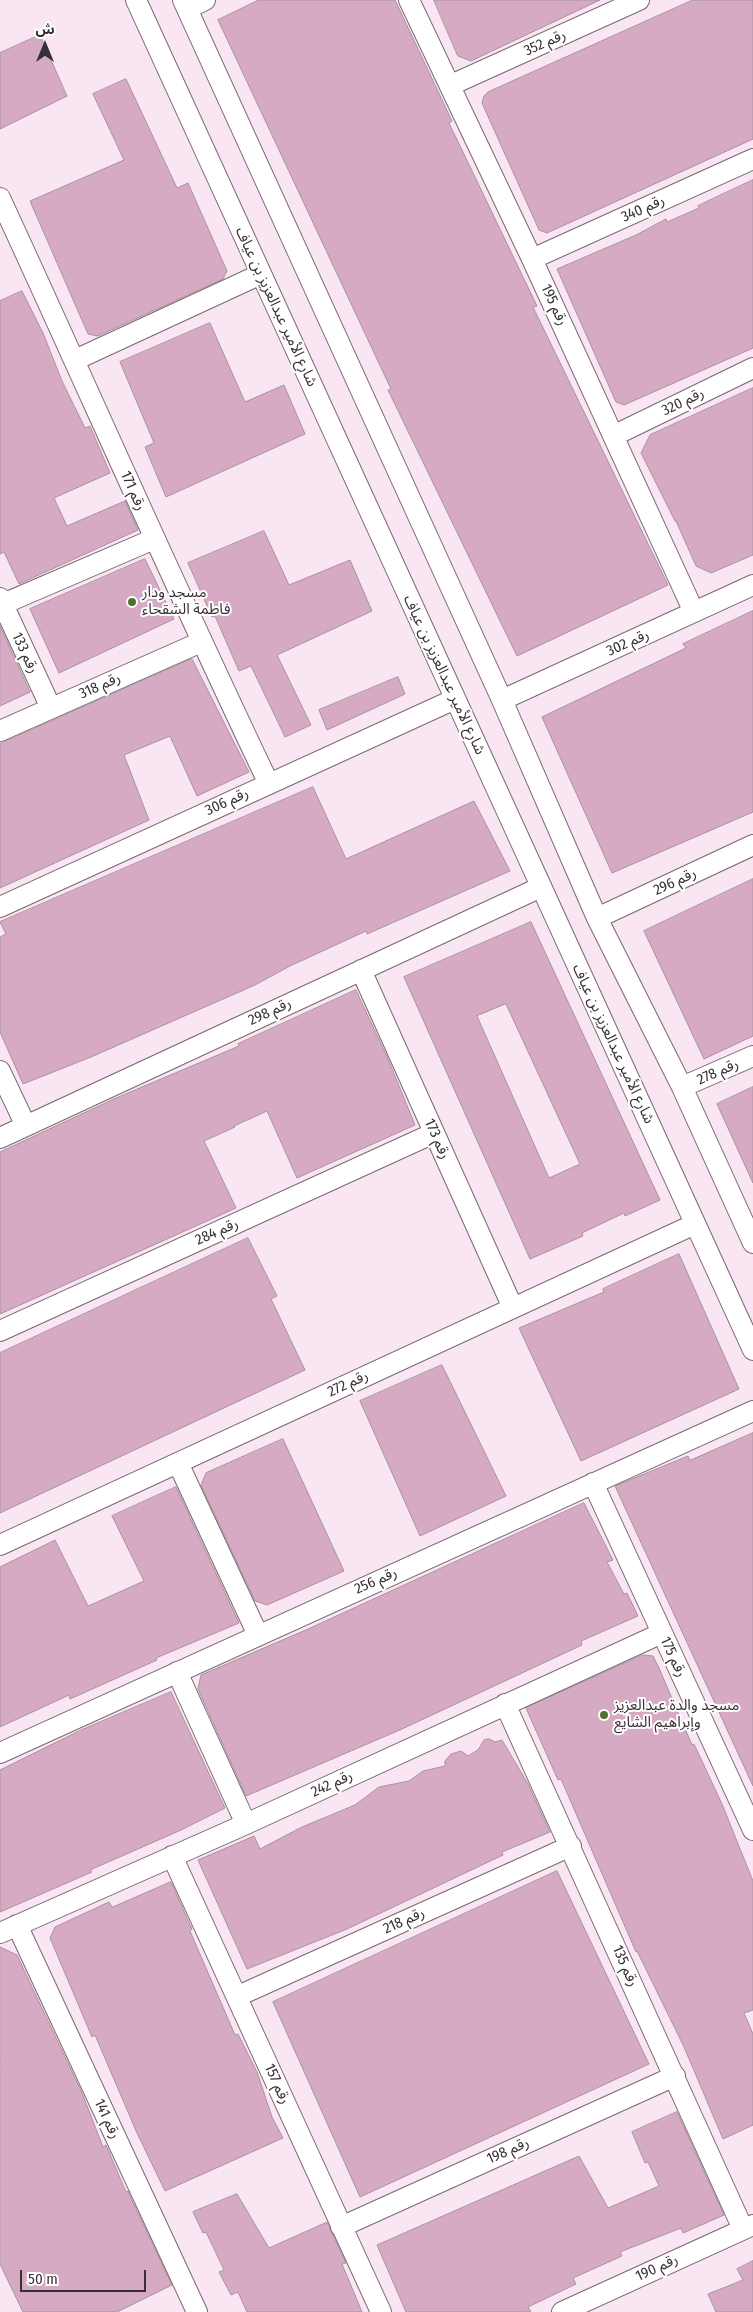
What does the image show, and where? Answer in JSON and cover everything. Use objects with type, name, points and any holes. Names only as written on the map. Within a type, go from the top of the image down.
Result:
[{"type":"street","name":"شارع الأمير عبدالعزيز بن عياف","points":[[136,0],[753,1350]]},
{"type":"street","points":[[205,0],[185,4],[502,700],[597,918],[682,1087],[753,1243]]},
{"type":"street","name":"رقم 195","points":[[409,0],[451,85],[694,612]]},
{"type":"street","name":"رقم 352","points":[[451,85],[639,0]]},
{"type":"street","name":"رقم 340","points":[[532,259],[753,159]]},
{"type":"street","name":"رقم 171","points":[[0,198],[75,360],[201,642],[269,784]]},
{"type":"street","points":[[75,360],[261,274]]},
{"type":"street","name":"رقم 320","points":[[614,436],[753,368]]},
{"type":"street","points":[[1,601],[154,539]]},
{"type":"street","name":"رقم 302","points":[[502,700],[753,585]]},
{"type":"street","name":"رقم 133","points":[[1,601],[51,708]]},
{"type":"street","name":"رقم 318","points":[[0,731],[201,642]]},
{"type":"street","name":"رقم 306","points":[[0,907],[455,699]]},
{"type":"street","name":"رقم 296","points":[[597,918],[753,845]]},
{"type":"street","name":"رقم 298","points":[[0,1138],[541,887]]},
{"type":"street","name":"رقم 173","points":[[360,970],[513,1308]]},
{"type":"street","name":"رقم 278","points":[[682,1087],[753,1056]]},
{"type":"street","points":[[0,1071],[26,1126]]},
{"type":"street","name":"رقم 284","points":[[0,1331],[434,1133]]},
{"type":"street","name":"رقم 272","points":[[0,1545],[696,1224]]},
{"type":"street","name":"رقم 256","points":[[0,1753],[753,1411]]},
{"type":"street","points":[[178,1462],[258,1635]]},
{"type":"street","name":"رقم 175","points":[[593,1483],[753,1830]]},
{"type":"street","name":"رقم 242","points":[[8,1929],[246,1824],[662,1633]]},
{"type":"street","points":[[177,1672],[246,1824]]},
{"type":"street","name":"رقم 135","points":[[506,1704],[675,2076],[748,2227]]},
{"type":"street","name":"رقم 218","points":[[238,1996],[571,1846]]},
{"type":"street","name":"رقم 157","points":[[172,1856],[238,1996],[381,2312]]},
{"type":"street","name":"رقم 141","points":[[8,1929],[191,2310]]},
{"type":"street","name":"رقم 198","points":[[341,2227],[675,2076]]},
{"type":"street","name":"رقم 190","points":[[562,2312],[748,2227]]},
{"type":"building","points":[[259,0],[395,0],[452,121],[449,123],[537,306],[533,307],[668,585],[517,656],[388,390],[391,389],[218,20]]},
{"type":"building","points":[[434,0],[600,0],[471,61],[458,56]]},
{"type":"building","points":[[693,0],[753,0],[753,139],[547,233],[539,230],[482,103],[484,96],[488,92]]},
{"type":"building","points":[[40,35],[67,96],[0,129],[0,53]]},
{"type":"building","points":[[126,79],[177,188],[188,183],[227,271],[223,279],[98,336],[88,334],[30,201],[124,160],[93,94]]},
{"type":"building","points":[[753,180],[753,348],[624,405],[616,402],[557,269],[636,235],[666,219],[667,222],[699,208],[698,206]]},
{"type":"building","points":[[22,291],[43,333],[62,381],[85,428],[90,426],[110,473],[54,498],[67,526],[125,501],[138,530],[19,584],[4,552],[0,554],[0,301]]},
{"type":"building","points":[[210,323],[245,402],[284,385],[305,434],[166,497],[145,447],[154,443],[120,362]]},
{"type":"building","points":[[753,388],[753,555],[711,573],[696,566],[676,521],[641,453],[650,435]]},
{"type":"building","points":[[264,531],[289,585],[350,560],[372,611],[277,655],[311,725],[285,737],[251,666],[239,671],[215,616],[212,617],[188,563]]},
{"type":"building","points":[[145,559],[174,619],[59,673],[30,609]]},
{"type":"building","points":[[753,611],[753,812],[612,873],[542,717],[686,648],[683,644]]},
{"type":"building","points":[[0,626],[30,692],[0,706]]},
{"type":"building","points":[[192,659],[249,772],[197,796],[170,736],[124,755],[149,820],[0,888],[0,744]]},
{"type":"building","points":[[398,677],[405,694],[327,730],[319,710]]},
{"type":"building","points":[[313,787],[346,859],[474,801],[510,871],[367,934],[366,931],[290,966],[255,985],[91,1057],[23,1084],[0,1032],[0,937],[6,934],[0,922]]},
{"type":"building","points":[[753,879],[753,1036],[704,1059],[644,931]]},
{"type":"building","points":[[531,922],[660,1200],[625,1216],[624,1213],[582,1233],[583,1236],[530,1259],[404,977]],"holes":[[[506,1004],[580,1164],[549,1178],[477,1016]]]},
{"type":"building","points":[[356,990],[388,1059],[415,1125],[297,1178],[267,1111],[234,1126],[204,1141],[236,1208],[0,1314],[0,1152],[116,1098],[239,1046],[238,1044]]},
{"type":"building","points":[[753,1087],[753,1183],[717,1104]]},
{"type":"building","points":[[248,1238],[277,1296],[271,1299],[305,1370],[0,1513],[0,1353]]},
{"type":"building","points":[[679,1254],[739,1389],[581,1461],[519,1328],[604,1292],[603,1289]]},
{"type":"building","points":[[442,1365],[506,1496],[420,1536],[360,1401]]},
{"type":"building","points":[[753,1433],[753,1786],[615,1486],[688,1456],[690,1460]]},
{"type":"building","points":[[283,1439],[344,1571],[267,1605],[255,1601],[201,1485],[206,1473]]},
{"type":"building","points":[[176,1487],[239,1623],[156,1658],[157,1660],[70,1699],[69,1695],[0,1727],[0,1567],[55,1540],[88,1606],[144,1581],[112,1516]]},
{"type":"building","points":[[584,1503],[613,1560],[607,1562],[624,1594],[627,1593],[638,1616],[581,1641],[582,1645],[402,1729],[246,1796],[198,1689],[201,1675],[308,1629]]},
{"type":"building","points":[[643,1655],[653,1656],[659,1668],[692,1745],[694,1744],[722,1804],[753,1881],[753,2010],[744,2013],[753,2034],[753,2125],[723,2139],[684,2047],[636,1952],[561,1779],[558,1780],[526,1708]]},
{"type":"building","points":[[171,1692],[225,1808],[179,1831],[90,1870],[92,1872],[0,1912],[0,1770],[81,1730]]},
{"type":"building","points":[[489,1739],[495,1742],[502,1740],[528,1784],[550,1832],[502,1852],[503,1855],[347,1929],[247,1969],[198,1860],[254,1836],[260,1849],[302,1827],[355,1805],[379,1787],[409,1781],[423,1771],[445,1766],[445,1761],[451,1754],[461,1751],[468,1756],[478,1750],[484,1740]]},
{"type":"building","points":[[557,1871],[649,2064],[360,2197],[273,2002]]},
{"type":"building","points":[[171,1882],[235,2035],[238,2034],[257,2072],[272,2117],[283,2138],[165,2191],[137,2133],[95,2035],[92,2037],[50,1938],[55,1927],[109,1902],[112,1907]]},
{"type":"building","points":[[0,1947],[17,1955],[82,2093],[103,2147],[106,2145],[126,2192],[128,2191],[172,2285],[117,2312],[23,2312],[0,2264]]},
{"type":"building","points":[[677,2112],[724,2215],[683,2233],[681,2228],[620,2252],[622,2256],[573,2278],[576,2284],[528,2307],[531,2312],[406,2312],[377,2245],[579,2156],[608,2208],[659,2186],[648,2162],[645,2163],[632,2132]]},
{"type":"building","points":[[237,2194],[269,2248],[327,2222],[346,2263],[342,2264],[362,2312],[247,2312],[238,2292],[231,2295],[219,2272],[224,2270],[206,2232],[203,2233],[193,2212]]},
{"type":"building","points":[[753,2261],[753,2312],[716,2312],[708,2294],[743,2280],[737,2269]]},
{"type":"place","name":"مسجد ودار فاطمة الشقحاء","points":[[132,602]]},
{"type":"place","name":"مسجد والدة عبدالعزيز وإبراهيم الشايع","points":[[604,1715]]}]
